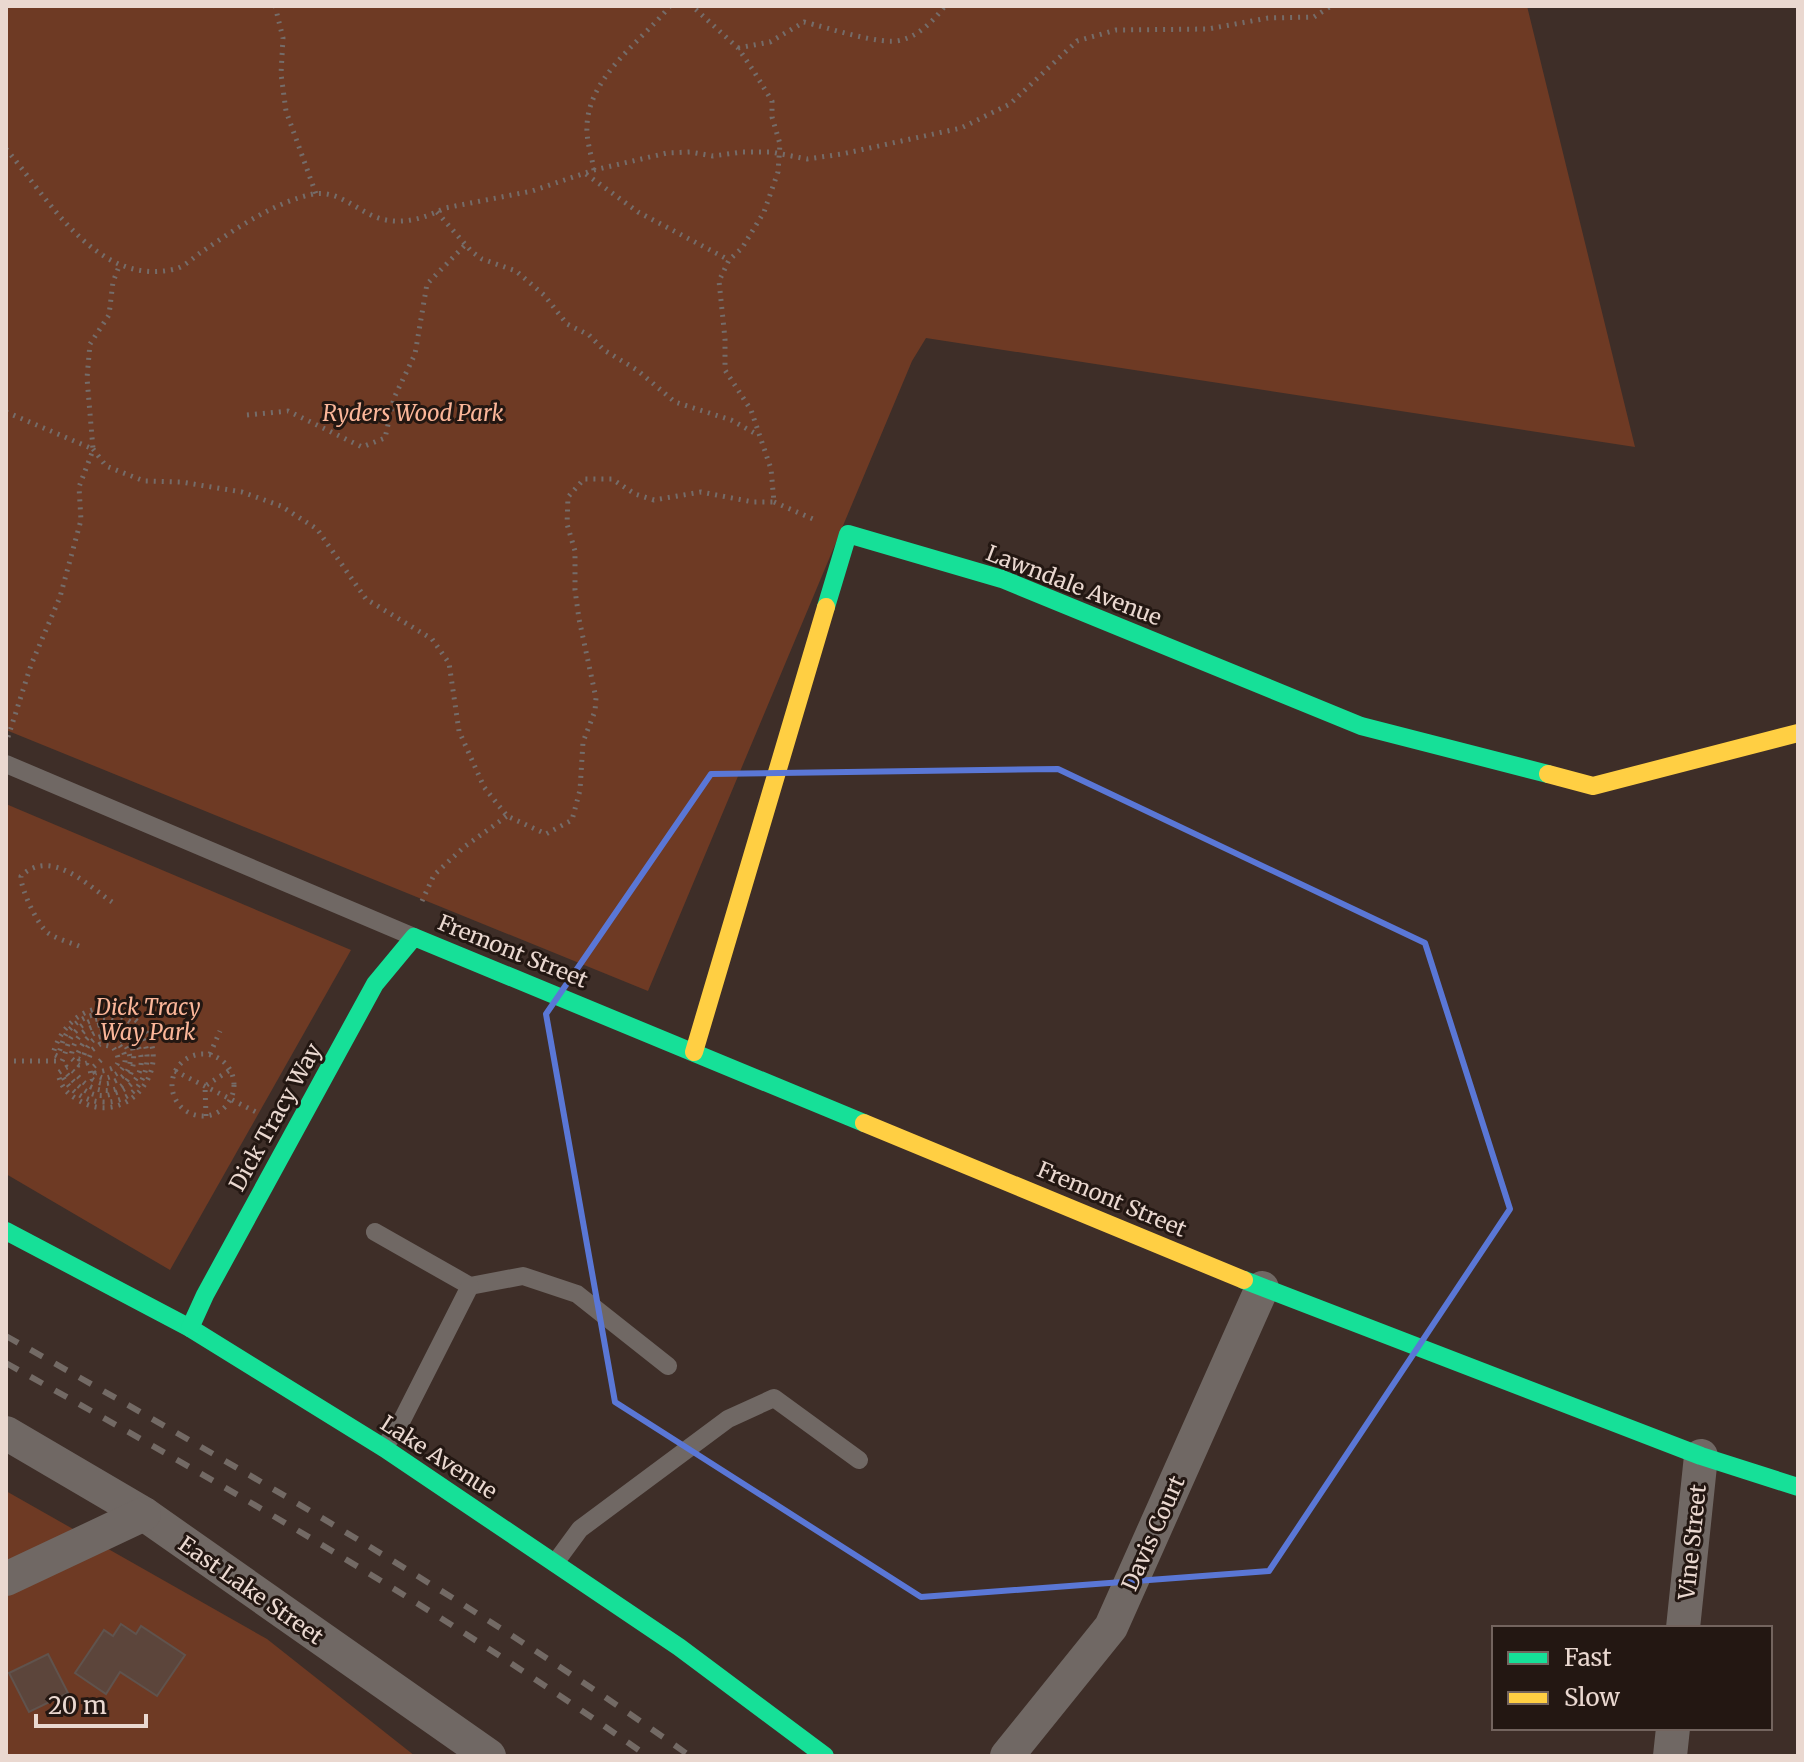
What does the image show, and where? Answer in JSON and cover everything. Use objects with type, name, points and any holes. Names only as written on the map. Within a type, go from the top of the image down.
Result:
[{"type":"street","name":"Lawndale Avenue","points":[[694,1052],[848,534],[1002,579],[1361,726],[1593,786],[1798,733]]},
{"type":"street","name":"Fremont Street","points":[[406,934],[1262,1288],[1701,1456],[1798,1487]]},
{"type":"street","name":"Dick Tracy Way","points":[[190,1328],[205,1295],[375,984],[406,934]]},
{"type":"street","name":"Lake Avenue","points":[[6,1231],[190,1328],[384,1448],[679,1647],[825,1756]]},
{"type":"street","name":"Davis Court","points":[[1007,1756],[1111,1627],[1262,1288]]},
{"type":"street","name":"East Lake Street","points":[[6,1433],[144,1514],[489,1756]]},
{"type":"street","name":"Vine Street","points":[[1683,1626],[1701,1456]]},
{"type":"street","points":[[6,1579],[144,1514]]},
{"type":"street","points":[[1670,1756],[1673,1730]]},
{"type":"lane","points":[[6,764],[406,934]]},
{"type":"lane","points":[[375,1232],[470,1286],[523,1276],[577,1294],[668,1366]]},
{"type":"lane","points":[[384,1448],[470,1286]]},
{"type":"lane","points":[[555,1563],[580,1529],[728,1419],[774,1398],[859,1460]]},
{"type":"path","points":[[275,6],[283,38],[281,74],[286,111],[316,194]]},
{"type":"path","points":[[594,170],[587,131],[597,90],[632,46],[670,6]]},
{"type":"path","points":[[6,412],[93,449],[106,466],[144,481],[181,482],[242,492],[281,506],[317,529],[366,599],[432,639],[449,663],[459,731],[484,787],[507,816],[546,834],[572,820],[580,790],[583,742],[595,711],[596,698],[580,629],[575,590],[575,551],[567,524],[568,497],[584,479],[612,479],[635,494],[654,500],[701,492],[753,502],[774,502],[771,469],[751,410],[725,370],[719,281],[729,260],[742,248],[764,212],[778,172],[780,144],[772,117],[772,101],[738,48],[692,6]]},
{"type":"path","points":[[738,48],[770,42],[804,22],[899,41],[921,32],[945,6]]},
{"type":"path","points":[[6,149],[70,228],[91,248],[120,264],[150,271],[177,268],[231,231],[279,205],[316,194],[330,194],[385,220],[414,220],[445,208],[532,191],[594,170],[667,153],[690,152],[713,156],[742,152],[807,159],[842,154],[961,128],[1010,104],[1077,41],[1116,30],[1208,29],[1268,18],[1314,17],[1331,6]]},
{"type":"path","points":[[586,174],[638,212],[729,260]]},
{"type":"path","points":[[437,212],[465,245],[482,259],[516,271],[544,295],[567,324],[589,335],[604,350],[637,370],[675,402],[731,420],[758,435]]},
{"type":"path","points":[[247,415],[288,411],[362,447],[385,438],[394,398],[415,354],[427,284],[465,245]]},
{"type":"path","points":[[6,740],[15,721],[31,665],[60,597],[81,520],[79,487],[93,449],[87,378],[90,344],[109,315],[113,282],[120,264]]},
{"type":"path","points":[[406,934],[434,875],[464,847],[507,816]]},
{"type":"path","points":[[79,946],[51,935],[41,926],[20,885],[21,876],[29,868],[53,865],[112,902]]},
{"type":"path","points":[[6,1061],[62,1061],[68,1042],[85,1024],[98,1020],[123,1025],[139,1045],[141,1058],[133,1082],[123,1090],[100,1096],[78,1087],[67,1074],[63,1077],[78,1095],[92,1101],[107,1102],[134,1091],[142,1079],[147,1066],[147,1052],[140,1032],[130,1022],[117,1016],[89,1016],[70,1028],[57,1056],[53,1054],[59,1036],[74,1018],[98,1008],[122,1012],[142,1026],[150,1040],[153,1057],[151,1073],[143,1088],[131,1099],[116,1106],[92,1106],[70,1095],[60,1082],[58,1073],[67,1067],[72,1068],[92,1088],[103,1090],[124,1082],[135,1065],[136,1055],[128,1037],[120,1030],[101,1025],[91,1028],[75,1042],[71,1058],[79,1065],[87,1063],[92,1050],[100,1044],[113,1047],[118,1055],[117,1064],[106,1072],[95,1073],[105,1078],[122,1068],[125,1062],[123,1049],[113,1039],[100,1037],[88,1044],[83,1058],[79,1059],[77,1056],[83,1042],[89,1036],[105,1031],[127,1045],[130,1062],[122,1077],[114,1082],[106,1084],[92,1079],[90,1070],[101,1060]]},
{"type":"path","points":[[210,1054],[220,1031]]},
{"type":"path","points":[[210,1054],[219,1058],[230,1070],[235,1083],[231,1099],[222,1110],[206,1116],[192,1114],[176,1101],[172,1092],[175,1071],[189,1057],[210,1054]]},
{"type":"path","points":[[205,1086],[230,1070]]},
{"type":"path","points":[[175,1071],[264,1117]]},
{"type":"path","points":[[205,1086],[206,1116]]},
{"type":"highlighted area","points":[[1058,769],[1425,943],[1510,1209],[1269,1571],[921,1597],[615,1402],[546,1014],[711,774]]},
{"type":"green space","name":"Ryders Wood Park","points":[[6,6],[1527,6],[1635,447],[926,338],[912,361],[648,991],[6,730]]},
{"type":"green space","name":"Dick Tracy Way Park","points":[[6,804],[351,950],[170,1270],[6,1174]]},
{"type":"green space","points":[[6,1491],[267,1639],[415,1756],[6,1756]]},
{"type":"building","points":[[121,1624],[136,1634],[141,1626],[185,1655],[157,1696],[120,1672],[106,1694],[75,1673],[104,1630],[113,1636]]},
{"type":"building","points":[[48,1654],[68,1693],[29,1712],[9,1673]]},
{"type":"railway","points":[[6,1336],[354,1537],[524,1643],[690,1756]]},
{"type":"railway","points":[[6,1363],[169,1455],[412,1600],[570,1702],[647,1756]]},
{"type":"traffic: fast","points":[[826,607],[848,534],[1002,579],[1361,726],[1548,774]]},
{"type":"traffic: fast","points":[[190,1328],[205,1295],[375,984],[414,937],[864,1123]]},
{"type":"traffic: fast","points":[[6,1231],[190,1328],[384,1448],[679,1647],[825,1756]]},
{"type":"traffic: fast","points":[[1244,1280],[1701,1456],[1798,1487]]},
{"type":"traffic: slow","points":[[694,1052],[826,607]]},
{"type":"traffic: slow","points":[[1548,774],[1593,786],[1798,733]]},
{"type":"traffic: slow","points":[[864,1123],[1244,1280]]}]
